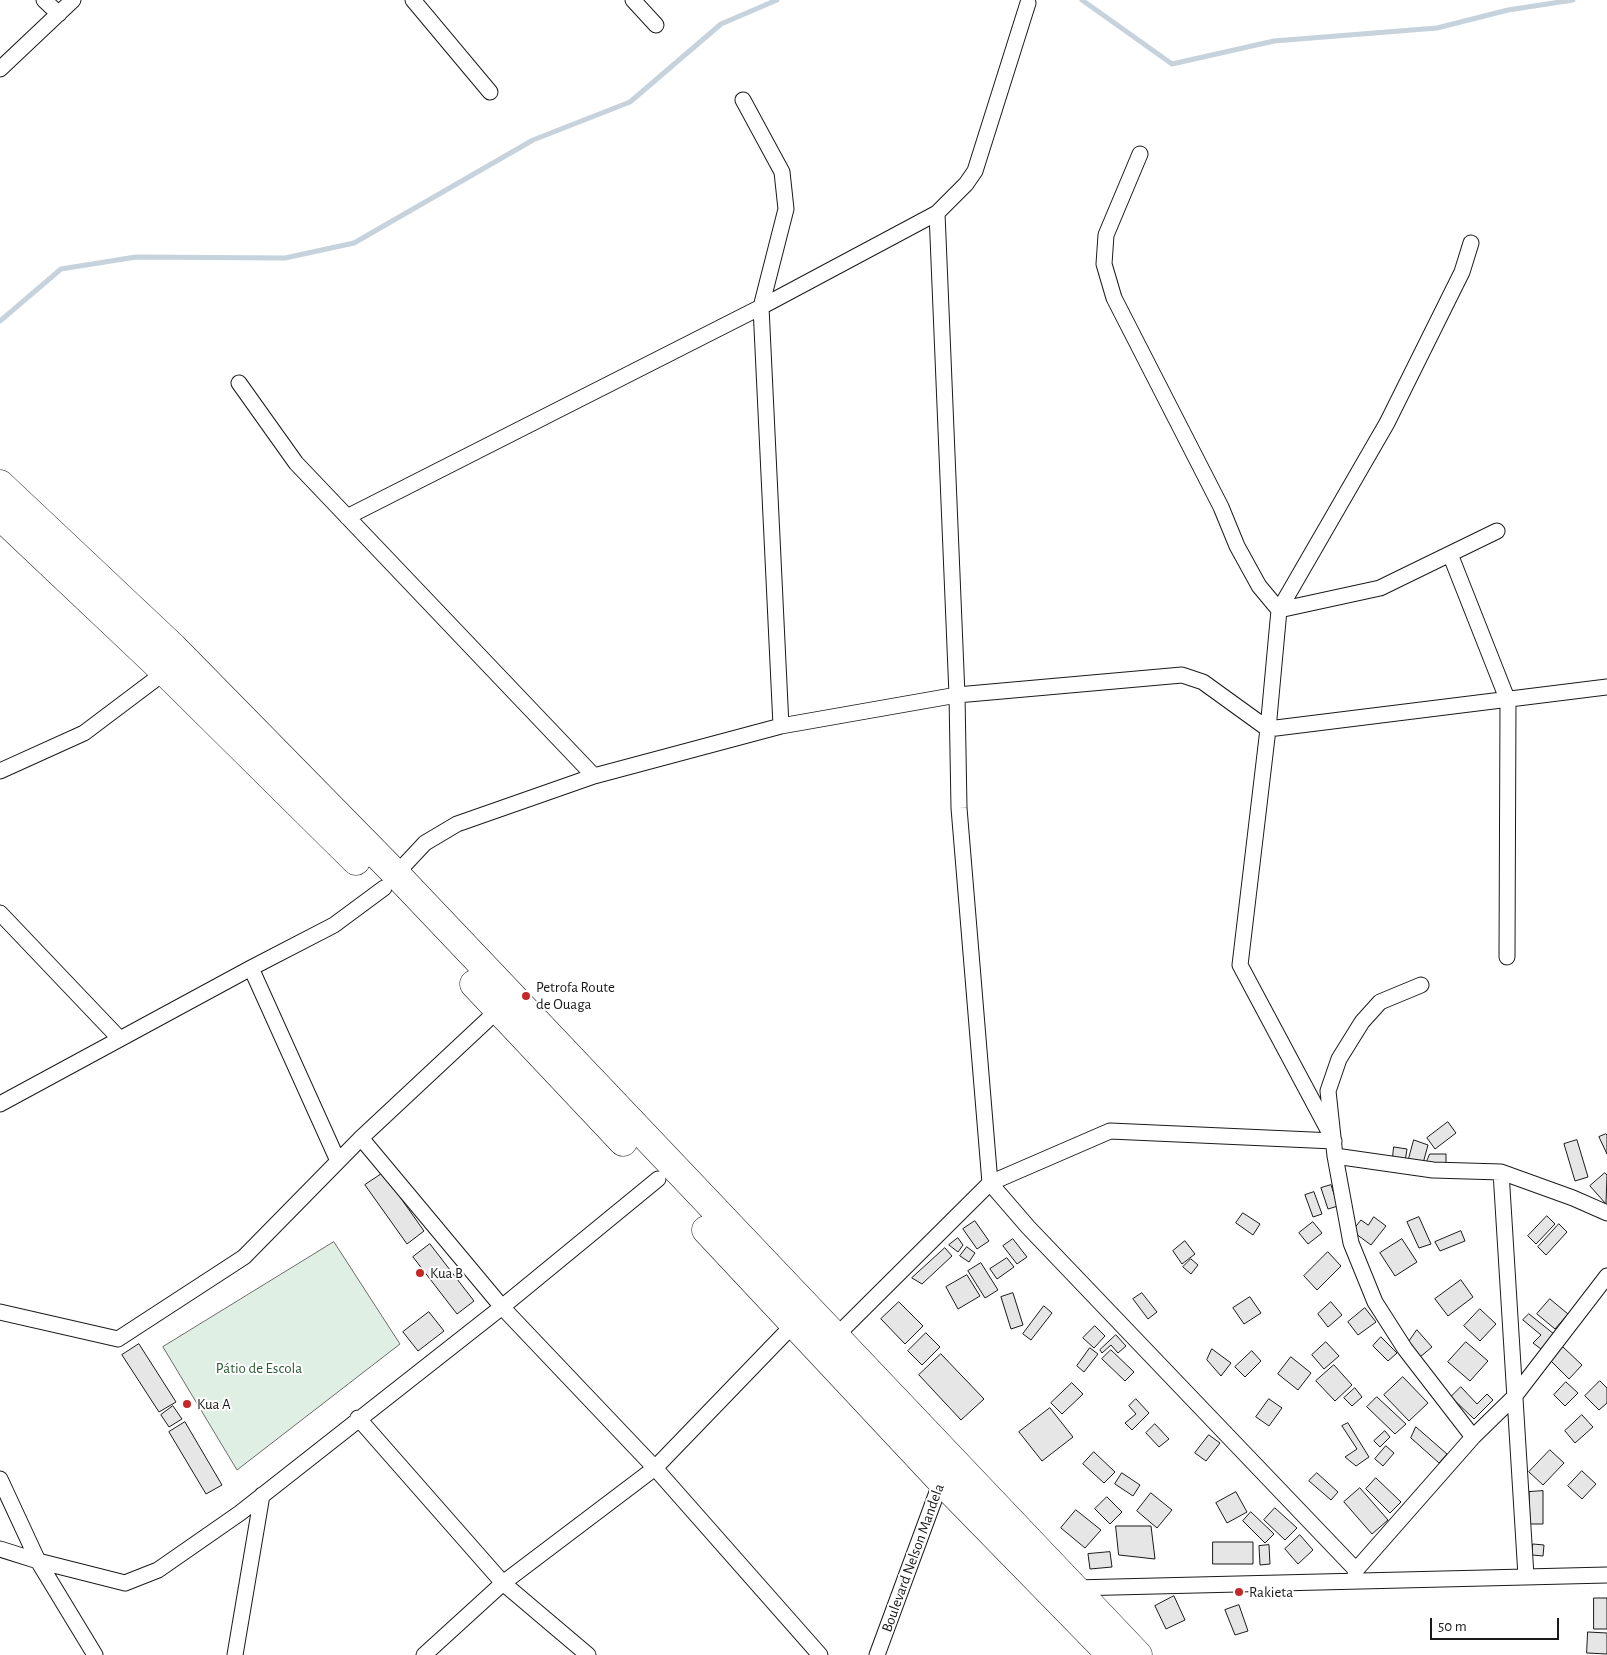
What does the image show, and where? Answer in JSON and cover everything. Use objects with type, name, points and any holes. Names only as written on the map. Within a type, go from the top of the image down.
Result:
[{"type":"highway","points":[[0,484],[173,647],[466,961],[834,1338],[946,1471]]},
{"type":"highway","points":[[0,516],[390,881]]},
{"type":"highway","points":[[466,961],[498,1010],[794,1324],[946,1471],[1065,1594],[1138,1655]]},
{"type":"highway","points":[[1065,1594],[1111,1655]]},
{"type":"street","points":[[44,0],[59,14]]},
{"type":"street","points":[[0,69],[73,0]]},
{"type":"street","points":[[413,0],[490,92]]},
{"type":"street","points":[[633,0],[656,25]]},
{"type":"street","points":[[347,517],[761,307],[936,213],[966,184],[975,171],[1028,3]]},
{"type":"street","points":[[743,100],[782,172],[786,209],[761,307],[781,726]]},
{"type":"street","points":[[1140,154],[1106,235],[1104,264],[1111,290],[1221,506],[1237,546],[1259,586],[1279,610]]},
{"type":"street","points":[[936,213],[958,695],[959,808],[990,1183],[1028,1228],[1355,1575]]},
{"type":"street","points":[[1335,1148],[1240,965],[1268,729],[1279,610],[1386,423],[1462,272],[1471,243]]},
{"type":"street","points":[[239,384],[296,463],[594,776]]},
{"type":"street","points":[[1279,610],[1380,588],[1497,531]]},
{"type":"street","points":[[1450,554],[1508,701],[1508,957]]},
{"type":"street","points":[[0,771],[84,733],[165,672]]},
{"type":"street","points":[[0,1104],[334,925],[390,881],[425,843],[457,824],[594,776],[781,726],[958,695],[1182,675],[1202,682],[1268,729],[1508,701],[1607,687]]},
{"type":"street","points":[[0,913],[120,1038]]},
{"type":"street","points":[[251,968],[338,1161]]},
{"type":"street","points":[[1421,985],[1380,1002],[1362,1022],[1338,1059],[1328,1091],[1335,1148],[1351,1243],[1375,1302],[1405,1349],[1473,1438]]},
{"type":"street","points":[[0,1312],[118,1339],[244,1257],[361,1138],[498,1010]]},
{"type":"street","points":[[834,1338],[990,1183],[1110,1131],[1335,1148],[1433,1170],[1501,1172],[1573,1198],[1607,1213]]},
{"type":"street","points":[[361,1138],[502,1307],[654,1468],[820,1655]]},
{"type":"street","points":[[1501,1172],[1526,1576]]},
{"type":"street","points":[[0,1549],[38,1561],[125,1583],[158,1570],[240,1513],[358,1418],[502,1307],[658,1179]]},
{"type":"street","points":[[1355,1575],[1473,1438],[1514,1397],[1607,1276]]},
{"type":"street","points":[[424,1655],[503,1583],[654,1468],[794,1324]]},
{"type":"street","points":[[358,1418],[503,1583],[588,1655]]},
{"type":"street","name":"Boulevard Nelson Mandela","points":[[877,1655],[946,1471]]},
{"type":"street","points":[[0,1479],[38,1561],[95,1655]]},
{"type":"street","points":[[235,1655],[262,1495]]},
{"type":"street","points":[[1065,1594],[1355,1575],[1607,1575]]},
{"type":"green space","name":"Pátio de Escola","points":[[334,1242],[400,1344],[237,1470],[163,1347]]},
{"type":"building","points":[[1448,1122],[1456,1133],[1435,1149],[1427,1138]]},
{"type":"building","points":[[1607,1135],[1607,1154],[1599,1137]]},
{"type":"building","points":[[1414,1140],[1428,1145],[1422,1167],[1408,1162]]},
{"type":"building","points":[[1577,1140],[1588,1177],[1575,1181],[1564,1144]]},
{"type":"building","points":[[1394,1147],[1407,1149],[1405,1162],[1393,1156]]},
{"type":"building","points":[[1430,1154],[1446,1154],[1446,1166],[1425,1166]]},
{"type":"building","points":[[383,1173],[424,1231],[407,1244],[365,1185]]},
{"type":"building","points":[[1605,1173],[1607,1175],[1606,1204],[1590,1186]]},
{"type":"building","points":[[1331,1185],[1338,1206],[1328,1209],[1321,1188]]},
{"type":"building","points":[[1314,1192],[1322,1214],[1313,1217],[1305,1195]]},
{"type":"building","points":[[1243,1213],[1260,1224],[1253,1235],[1236,1223]]},
{"type":"building","points":[[1547,1216],[1555,1224],[1536,1244],[1528,1236]]},
{"type":"building","points":[[1374,1217],[1386,1226],[1371,1245],[1352,1231],[1361,1220],[1368,1225]]},
{"type":"building","points":[[1419,1217],[1431,1244],[1419,1248],[1407,1222]]},
{"type":"building","points":[[975,1221],[989,1241],[977,1249],[963,1229]]},
{"type":"building","points":[[1313,1222],[1322,1233],[1308,1244],[1299,1233]]},
{"type":"building","points":[[1559,1224],[1567,1232],[1546,1255],[1538,1247]]},
{"type":"building","points":[[1461,1231],[1465,1241],[1440,1251],[1435,1242]]},
{"type":"building","points":[[958,1238],[963,1245],[958,1252],[949,1245]]},
{"type":"building","points":[[1013,1239],[1027,1257],[1017,1264],[1003,1246]]},
{"type":"building","points":[[1402,1239],[1417,1262],[1395,1276],[1380,1253]]},
{"type":"building","points":[[1185,1241],[1195,1254],[1182,1264],[1173,1251]]},
{"type":"building","points":[[430,1244],[474,1301],[457,1314],[413,1257]]},
{"type":"building","points":[[967,1247],[975,1253],[969,1262],[960,1256]]},
{"type":"building","points":[[945,1248],[952,1256],[922,1284],[912,1278]]},
{"type":"building","points":[[1328,1252],[1341,1266],[1317,1290],[1304,1276]]},
{"type":"building","points":[[1007,1258],[1014,1267],[997,1279],[990,1269]]},
{"type":"building","points":[[1191,1259],[1198,1265],[1191,1274],[1183,1267]]},
{"type":"building","points":[[981,1263],[998,1290],[985,1298],[968,1271]]},
{"type":"building","points":[[967,1275],[980,1296],[958,1309],[946,1287]]},
{"type":"building","points":[[1461,1280],[1473,1297],[1448,1316],[1435,1299]]},
{"type":"building","points":[[1013,1293],[1023,1325],[1011,1329],[1001,1297]]},
{"type":"building","points":[[1142,1293],[1157,1312],[1148,1319],[1133,1299]]},
{"type":"building","points":[[1250,1297],[1261,1313],[1244,1324],[1233,1308]]},
{"type":"building","points":[[1550,1299],[1568,1314],[1555,1329],[1537,1314]]},
{"type":"building","points":[[899,1302],[923,1326],[905,1344],[881,1319]]},
{"type":"building","points":[[1331,1302],[1342,1315],[1328,1327],[1318,1314]]},
{"type":"building","points":[[1044,1306],[1052,1313],[1031,1340],[1023,1334]]},
{"type":"building","points":[[1365,1308],[1376,1322],[1358,1335],[1348,1322]]},
{"type":"building","points":[[1480,1309],[1496,1324],[1480,1341],[1464,1326]]},
{"type":"building","points":[[429,1312],[444,1331],[418,1351],[403,1332]]},
{"type":"building","points":[[1529,1314],[1554,1334],[1541,1349],[1533,1343],[1541,1335],[1523,1320]]},
{"type":"building","points":[[1095,1326],[1105,1336],[1094,1348],[1083,1338]]},
{"type":"building","points":[[1417,1330],[1432,1347],[1420,1357],[1408,1343]]},
{"type":"building","points":[[926,1333],[940,1347],[922,1365],[908,1351]]},
{"type":"building","points":[[1116,1335],[1126,1346],[1118,1353],[1111,1345],[1102,1353],[1100,1350]]},
{"type":"building","points":[[1381,1337],[1397,1353],[1388,1361],[1373,1346]]},
{"type":"building","points":[[1326,1342],[1339,1356],[1324,1369],[1312,1355]]},
{"type":"building","points":[[1466,1342],[1488,1361],[1470,1381],[1448,1362]]},
{"type":"building","points":[[139,1344],[176,1402],[159,1412],[122,1355]]},
{"type":"building","points":[[1563,1347],[1582,1365],[1569,1379],[1550,1360]]},
{"type":"building","points":[[1090,1348],[1098,1354],[1084,1372],[1077,1366]]},
{"type":"building","points":[[1212,1349],[1231,1363],[1221,1376],[1207,1360]]},
{"type":"building","points":[[1111,1350],[1134,1372],[1125,1381],[1102,1359]]},
{"type":"building","points":[[1252,1351],[1261,1361],[1245,1377],[1235,1367]]},
{"type":"building","points":[[941,1354],[984,1399],[961,1420],[919,1375]]},
{"type":"building","points":[[1291,1357],[1311,1373],[1298,1390],[1278,1374]]},
{"type":"building","points":[[1334,1365],[1352,1385],[1335,1401],[1316,1381]]},
{"type":"building","points":[[1403,1377],[1428,1403],[1409,1421],[1384,1395]]},
{"type":"building","points":[[1600,1381],[1607,1388],[1607,1403],[1599,1410],[1585,1396]]},
{"type":"building","points":[[1566,1382],[1578,1393],[1565,1406],[1554,1395]]},
{"type":"building","points":[[1072,1383],[1083,1394],[1062,1414],[1051,1403]]},
{"type":"building","points":[[1461,1387],[1477,1404],[1487,1394],[1493,1400],[1474,1419],[1451,1397]]},
{"type":"building","points":[[1355,1388],[1362,1397],[1352,1406],[1344,1398]]},
{"type":"building","points":[[1377,1397],[1406,1424],[1395,1434],[1367,1407]]},
{"type":"building","points":[[1136,1399],[1149,1413],[1132,1430],[1125,1423],[1136,1414],[1129,1406]]},
{"type":"building","points":[[1269,1399],[1282,1408],[1269,1426],[1256,1417]]},
{"type":"building","points":[[173,1406],[182,1419],[169,1427],[161,1415]]},
{"type":"building","points":[[1050,1408],[1073,1437],[1042,1461],[1019,1432]]},
{"type":"building","points":[[1582,1415],[1593,1427],[1575,1443],[1565,1431]]},
{"type":"building","points":[[185,1422],[222,1485],[206,1494],[169,1432]]},
{"type":"building","points":[[1348,1423],[1369,1457],[1356,1466],[1345,1457],[1357,1449],[1342,1426]]},
{"type":"building","points":[[1155,1424],[1169,1439],[1159,1447],[1146,1433]]},
{"type":"building","points":[[1416,1427],[1447,1454],[1439,1463],[1411,1438]]},
{"type":"building","points":[[1385,1431],[1390,1437],[1380,1447],[1374,1441]]},
{"type":"building","points":[[1209,1435],[1220,1443],[1206,1461],[1195,1453]]},
{"type":"building","points":[[1386,1446],[1394,1453],[1383,1466],[1375,1459]]},
{"type":"building","points":[[1550,1450],[1564,1463],[1543,1485],[1529,1472]]},
{"type":"building","points":[[1094,1452],[1115,1472],[1104,1483],[1083,1464]]},
{"type":"building","points":[[1582,1471],[1596,1484],[1582,1499],[1568,1486]]},
{"type":"building","points":[[1122,1473],[1140,1485],[1133,1496],[1115,1484]]},
{"type":"building","points":[[1317,1473],[1338,1492],[1331,1500],[1309,1481]]},
{"type":"building","points":[[1376,1478],[1401,1502],[1390,1513],[1366,1489]]},
{"type":"building","points":[[1360,1488],[1388,1520],[1372,1534],[1344,1502]]},
{"type":"building","points":[[1543,1491],[1543,1524],[1530,1524],[1529,1492]]},
{"type":"building","points":[[1236,1492],[1247,1512],[1227,1523],[1216,1503]]},
{"type":"building","points":[[1151,1493],[1172,1510],[1157,1528],[1137,1511]]},
{"type":"building","points":[[1107,1497],[1122,1512],[1110,1524],[1095,1509]]},
{"type":"building","points":[[1275,1508],[1297,1528],[1285,1540],[1264,1520]]},
{"type":"building","points":[[1076,1510],[1101,1530],[1085,1548],[1061,1528]]},
{"type":"building","points":[[1251,1512],[1274,1534],[1265,1543],[1243,1521]]},
{"type":"building","points":[[1116,1526],[1151,1526],[1155,1559],[1119,1555]]},
{"type":"building","points":[[1300,1535],[1313,1550],[1298,1564],[1285,1549]]},
{"type":"building","points":[[1213,1542],[1253,1542],[1253,1564],[1213,1564]]},
{"type":"building","points":[[1533,1544],[1544,1545],[1543,1556],[1532,1555]]},
{"type":"building","points":[[1269,1545],[1270,1564],[1260,1565],[1259,1546]]},
{"type":"building","points":[[1110,1552],[1112,1567],[1090,1569],[1088,1554]]},
{"type":"building","points":[[1174,1596],[1185,1620],[1166,1629],[1155,1606]]},
{"type":"building","points":[[1594,1598],[1607,1598],[1607,1629],[1594,1629]]},
{"type":"building","points":[[1239,1605],[1248,1631],[1235,1635],[1225,1610]]},
{"type":"building","points":[[1588,1632],[1607,1633],[1607,1654],[1587,1653]]},
{"type":"waterway","points":[[0,321],[61,269],[136,257],[285,258],[354,243],[533,140],[630,102],[721,24],[777,0]]},
{"type":"waterway","points":[[1082,0],[1172,64],[1274,41],[1437,28],[1508,10],[1573,0]]},
{"type":"place","name":"Petrofa Route de Ouaga","points":[[526,996]]},
{"type":"place","name":"Kua B","points":[[420,1273]]},
{"type":"place","name":"Kua A","points":[[187,1404]]},
{"type":"place","name":"Rakieta","points":[[1239,1592]]}]
